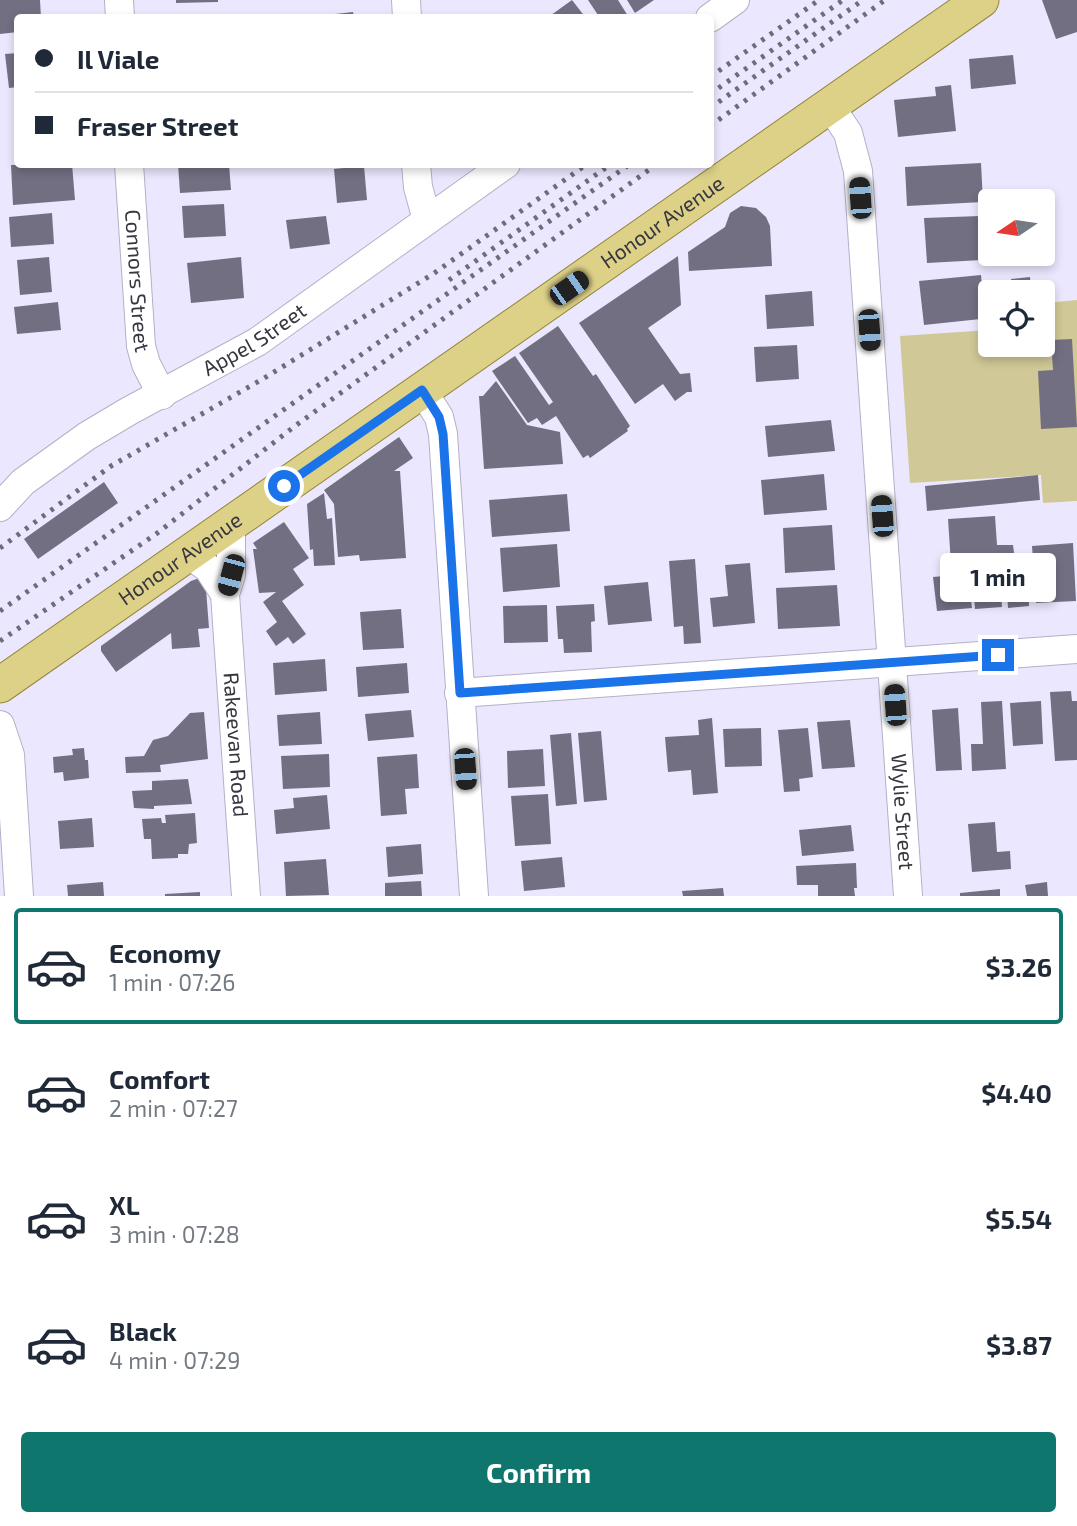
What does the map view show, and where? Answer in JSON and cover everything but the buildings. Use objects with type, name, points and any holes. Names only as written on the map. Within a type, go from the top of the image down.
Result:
[{"type":"main road","name":"Honour Avenue","points":[[0,685],[981,0]]},
{"type":"street","points":[[714,15],[735,0]]},
{"type":"street","name":"Wylie Street","points":[[830,106],[848,133],[858,172],[908,896]]},
{"type":"street","name":"Connors Street","points":[[129,168],[141,346],[146,364],[162,394]]},
{"type":"street","points":[[416,168],[418,187],[427,220]]},
{"type":"street","name":"Appel Street","points":[[1,501],[87,436],[257,342],[500,168]]},
{"type":"street","points":[[422,390],[439,417],[443,434],[474,896]]},
{"type":"street","name":"Rakeevan Road","points":[[231,524],[231,575],[225,594],[246,896]]},
{"type":"street","points":[[188,554],[208,568],[225,594]]},
{"type":"street","points":[[460,693],[1077,649]]},
{"type":"street","points":[[0,725],[10,754],[19,896]]},
{"type":"shaded area","points":[[1077,300],[1077,501],[1043,503],[1041,475],[910,483],[900,336],[978,331],[978,357],[1055,357],[1055,302]]},
{"type":"railway","points":[[714,74],[819,0]]},
{"type":"railway","points":[[714,91],[843,0]]},
{"type":"railway","points":[[714,105],[863,0]]},
{"type":"railway","points":[[714,123],[885,0]]},
{"type":"railway","points":[[0,548],[111,466],[261,380],[433,274],[581,168]]},
{"type":"railway","points":[[449,280],[605,168]]},
{"type":"railway","points":[[0,611],[624,168]]},
{"type":"railway","points":[[0,641],[156,534],[295,426],[651,168]]},
{"type":"route","points":[[284,486],[422,390],[439,417],[443,434],[460,693],[998,655]]}]
